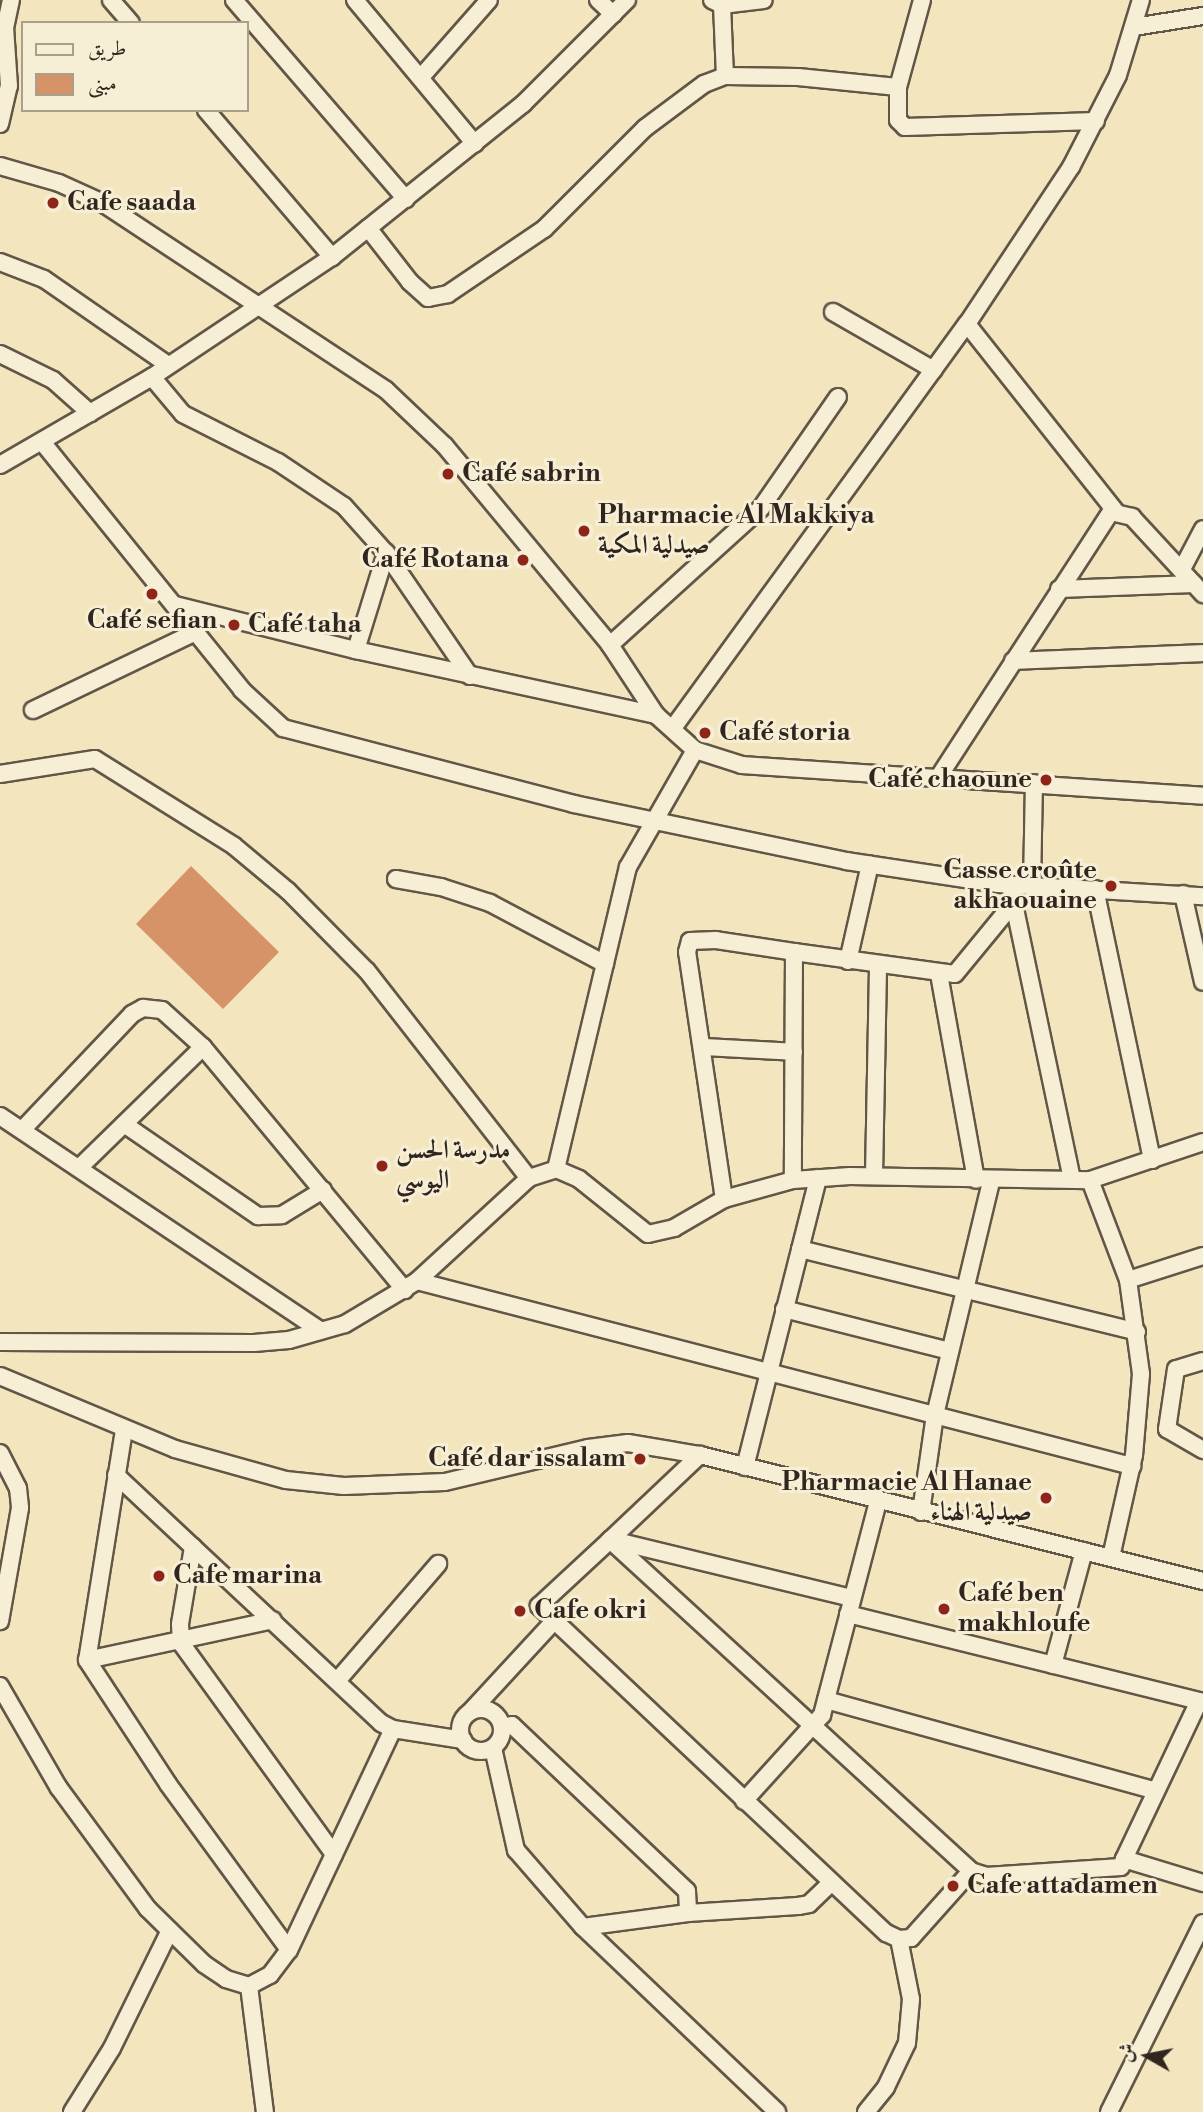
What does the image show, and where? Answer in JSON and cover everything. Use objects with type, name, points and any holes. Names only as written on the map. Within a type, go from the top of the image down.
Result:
[{"type":"street","points":[[0,124],[9,86],[5,28],[11,0]]},
{"type":"street","points":[[111,0],[129,21]]},
{"type":"street","points":[[234,0],[405,199]]},
{"type":"street","points":[[422,76],[489,0]]},
{"type":"street","points":[[598,0],[612,14]]},
{"type":"street","points":[[0,465],[43,443],[152,377],[258,310],[332,257],[475,144],[561,68],[627,0]]},
{"type":"street","points":[[725,76],[717,2],[764,0]]},
{"type":"street","points":[[922,0],[898,87],[898,120],[914,129],[1096,121]]},
{"type":"street","points":[[673,729],[967,324],[1071,167],[1096,121],[1135,27],[1141,0]]},
{"type":"street","points":[[362,3],[475,144]]},
{"type":"street","points":[[1135,27],[1203,16]]},
{"type":"street","points":[[368,228],[428,298],[448,295],[544,229],[645,128],[705,84],[725,76],[798,77],[898,87]]},
{"type":"street","points":[[208,112],[332,257]]},
{"type":"street","points":[[0,166],[59,183],[101,202],[258,310],[355,368],[416,416],[610,645],[656,715],[695,750],[742,765],[1203,796]]},
{"type":"street","points":[[0,262],[44,279],[169,365]]},
{"type":"street","points":[[833,312],[934,370]]},
{"type":"street","points":[[967,324],[1115,511],[1132,517],[1199,589]]},
{"type":"street","points":[[0,354],[53,380],[90,413]]},
{"type":"street","points":[[152,377],[183,414],[278,462],[332,496],[386,553],[470,676]]},
{"type":"street","points":[[610,645],[761,508],[838,397]]},
{"type":"street","points":[[43,443],[242,690],[283,728],[651,822],[870,864],[1010,885],[1203,896]]},
{"type":"street","points":[[938,778],[1101,523],[1115,511]]},
{"type":"street","points":[[1182,569],[1203,529]]},
{"type":"street","points":[[356,650],[386,553]]},
{"type":"street","points":[[1059,589],[1199,589]]},
{"type":"street","points":[[176,606],[470,676],[656,715]]},
{"type":"street","points":[[33,710],[197,632]]},
{"type":"street","points":[[1013,661],[1203,653]]},
{"type":"street","points":[[556,1169],[628,867],[651,822],[695,750]]},
{"type":"street","points":[[0,774],[74,760],[100,761],[251,860],[367,971],[529,1178]]},
{"type":"street","points":[[1032,886],[1034,783]]},
{"type":"street","points":[[848,961],[870,864]]},
{"type":"street","points":[[396,879],[441,887],[490,903],[605,964]]},
{"type":"street","points":[[1010,885],[1072,1180]]},
{"type":"street","points":[[1096,889],[1152,1160]]},
{"type":"street","points":[[1183,894],[1203,982]]},
{"type":"street","points":[[724,1199],[687,952],[690,941],[716,940],[939,974],[960,971],[1015,901]]},
{"type":"street","points":[[793,1180],[794,952]]},
{"type":"street","points":[[874,1176],[877,966]]},
{"type":"street","points":[[920,1512],[935,1415],[964,1291],[983,1180],[939,974]]},
{"type":"street","points":[[22,1130],[143,1008],[170,1013],[203,1047],[323,1190],[411,1285],[1132,1466]]},
{"type":"street","points":[[79,1168],[203,1047]]},
{"type":"street","points":[[703,1047],[794,1052]]},
{"type":"street","points":[[0,1115],[321,1331]]},
{"type":"street","points":[[124,1124],[258,1216],[282,1215],[323,1190]]},
{"type":"street","points":[[0,1342],[207,1345],[289,1340],[321,1331],[368,1314],[411,1285],[529,1178],[556,1169],[579,1179],[648,1234],[674,1228],[724,1199],[793,1180],[874,1176],[1090,1180],[1203,1142]]},
{"type":"street","points":[[745,1467],[818,1178]]},
{"type":"street","points":[[1090,1180],[1128,1280],[1137,1332],[1140,1385],[1132,1466],[1111,1557]]},
{"type":"street","points":[[800,1249],[1137,1332]]},
{"type":"street","points":[[1128,1280],[1203,1256]]},
{"type":"street","points":[[784,1309],[950,1351]]},
{"type":"street","points":[[1203,1361],[1176,1369],[1167,1429],[1203,1450]]},
{"type":"street","points":[[0,1376],[124,1430],[255,1474],[344,1486],[445,1482],[588,1448],[628,1443],[700,1455],[878,1502],[1203,1581]]},
{"type":"street","points":[[124,1430],[88,1660],[168,1784],[289,1950]]},
{"type":"street","points":[[0,1453],[18,1488],[20,1508],[0,1621]]},
{"type":"street","points":[[700,1455],[539,1606],[831,1883],[886,1933],[900,1940]]},
{"type":"street","points":[[116,1475],[337,1681],[393,1729],[463,1740],[480,1751],[493,1748]]},
{"type":"street","points":[[744,1801],[813,1725],[826,1700],[878,1502]]},
{"type":"street","points":[[610,1539],[1054,1665],[1201,1701],[1121,1867],[986,1876],[971,1871],[610,1539]]},
{"type":"street","points":[[193,1547],[181,1643],[334,1854]]},
{"type":"street","points":[[1054,1665],[1084,1551]]},
{"type":"street","points":[[337,1681],[438,1564]]},
{"type":"street","points":[[88,1660],[181,1643],[273,1620]]},
{"type":"street","points":[[445,1737],[555,1621]]},
{"type":"street","points":[[0,1686],[59,1788],[123,1878],[170,1930],[219,1975],[248,1986],[270,1975],[289,1950],[393,1729]]},
{"type":"street","points":[[826,1700],[1156,1791]]},
{"type":"street","points":[[468,1713],[494,1712],[502,1727]]},
{"type":"street","points":[[463,1740],[460,1728],[468,1713]]},
{"type":"street","points":[[502,1727],[512,1725],[687,1891],[688,1913]]},
{"type":"street","points":[[502,1727],[493,1748],[516,1850],[583,1927],[777,2112]]},
{"type":"street","points":[[1124,1858],[1203,1883]]},
{"type":"street","points":[[900,1940],[918,1932],[971,1871]]},
{"type":"street","points":[[583,1927],[688,1913],[809,1904],[831,1883]]},
{"type":"street","points":[[1108,2112],[1203,1923]]},
{"type":"street","points":[[72,2112],[112,2048],[170,1930]]},
{"type":"street","points":[[866,2112],[886,2087],[907,2043],[911,1999],[900,1940]]},
{"type":"street","points":[[248,1986],[265,2112]]},
{"type":"building","points":[[191,866],[279,952],[223,1009],[136,924]]},
{"type":"place","name":"Cafe saada","points":[[53,203]]},
{"type":"place","name":"Café sabrin","points":[[448,474]]},
{"type":"place","name":"Pharmacie Al Makkiya صيدلية المكية","points":[[584,531]]},
{"type":"place","name":"Café Rotana","points":[[523,560]]},
{"type":"place","name":"Café sefian","points":[[152,594]]},
{"type":"place","name":"Café taha","points":[[234,625]]},
{"type":"place","name":"Café storia","points":[[705,733]]},
{"type":"place","name":"Café chaoune","points":[[1046,780]]},
{"type":"place","name":"Casse croûte akhaouaine","points":[[1111,886]]},
{"type":"place","name":"مدرسة الحسن اليوسي","points":[[382,1166]]},
{"type":"place","name":"Café dar issalam","points":[[640,1459]]},
{"type":"place","name":"Pharmacie Al Hanae صيدلية الهناء","points":[[1046,1498]]},
{"type":"place","name":"Cafe marina","points":[[159,1576]]},
{"type":"place","name":"Café ben makhloufe","points":[[944,1609]]},
{"type":"place","name":"Cafe okri","points":[[520,1611]]},
{"type":"place","name":"Cafe attadamen","points":[[953,1886]]}]
